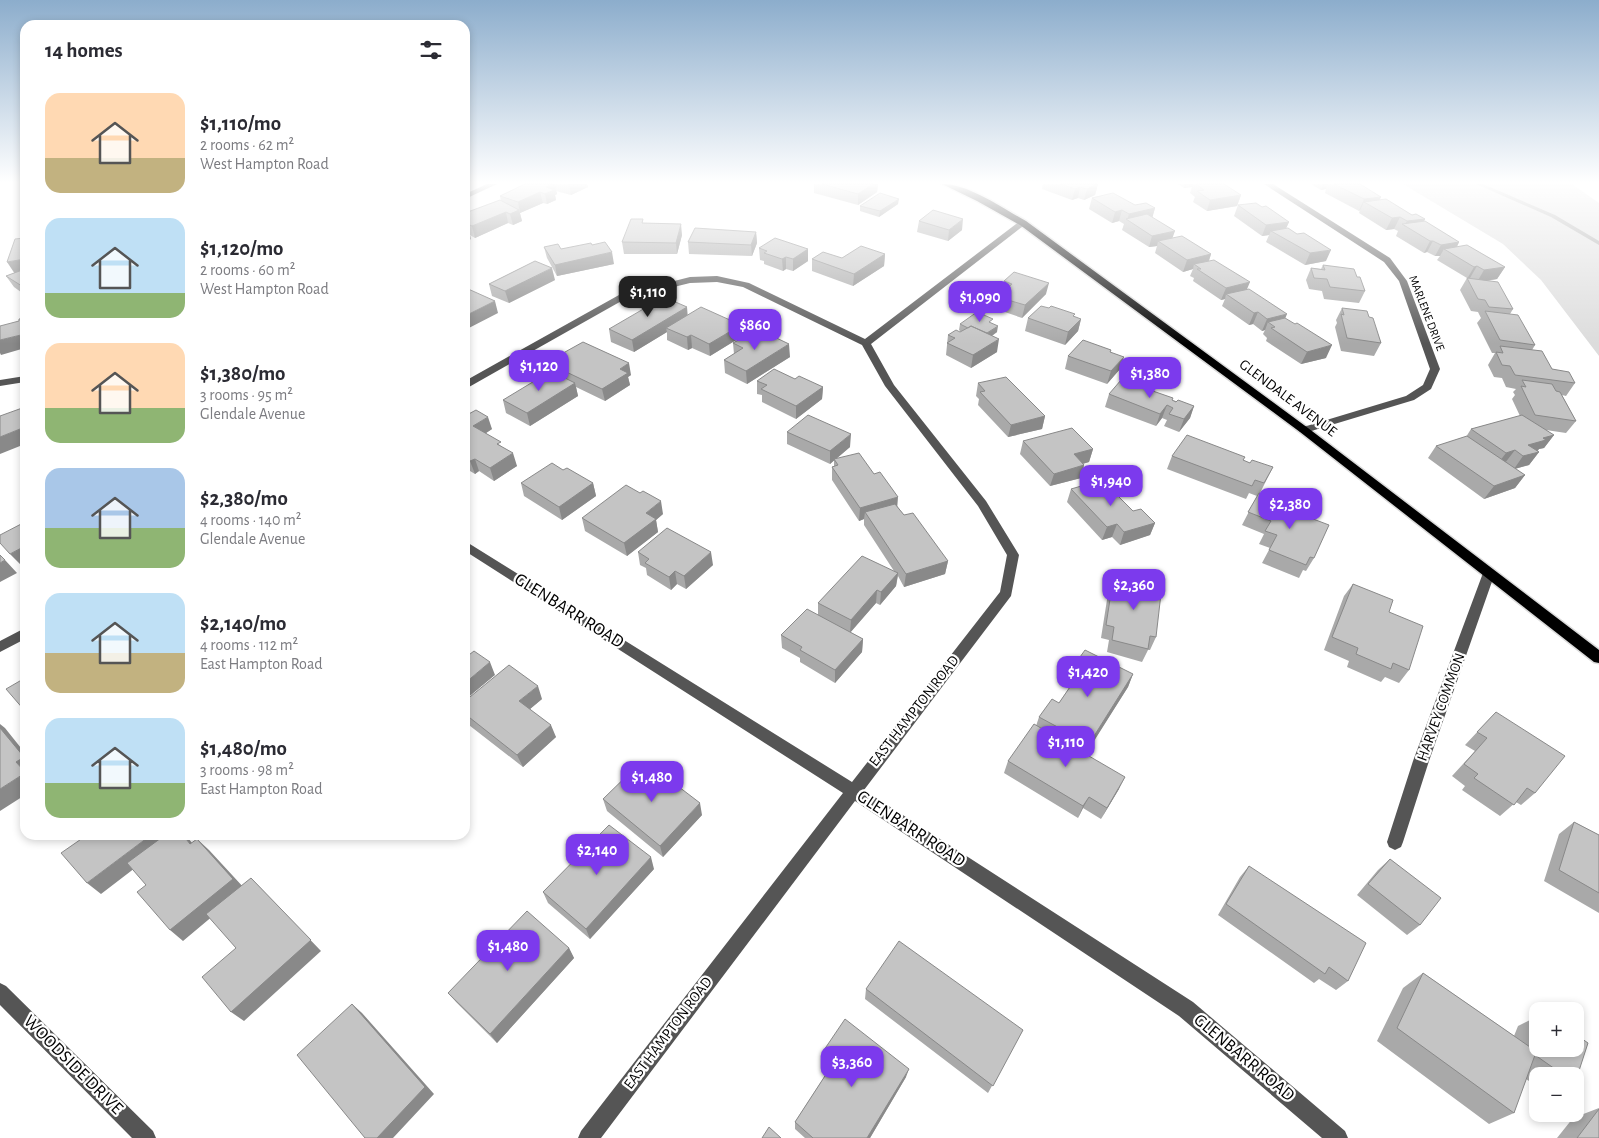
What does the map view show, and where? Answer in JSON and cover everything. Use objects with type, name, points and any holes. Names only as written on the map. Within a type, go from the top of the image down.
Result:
[{"type":"main road","name":"GLENDALE AVENUE","points":[[1043,237],[1304,430],[1599,658]]},
{"type":"street","points":[[470,382],[622,297],[690,280],[716,279],[746,285],[866,343],[1003,237]]},
{"type":"street","name":"MARLENE DRIVE","points":[[1304,430],[1410,398],[1427,387],[1435,369],[1403,281],[1386,260],[1350,237]]},
{"type":"street","name":"EAST HAMPTON ROAD","points":[[588,1138],[1006,593],[1013,555],[982,504],[890,386],[866,343]]},
{"type":"street","points":[[0,383],[20,380]]},
{"type":"street","name":"GLENBARR ROAD","points":[[470,548],[853,791],[1186,1009],[1338,1138]]},
{"type":"street","name":"HARVEY COMMON","points":[[1396,842],[1421,761],[1489,573]]},
{"type":"street","points":[[0,647],[20,636]]},
{"type":"street","name":"WOODSIDE DRIVE","points":[[0,992],[146,1138]]},
{"type":"shaded area","points":[[1492,237],[1599,237],[1599,356],[1541,280],[1503,244]]},
{"type":"building","points":[[624,237],[678,237],[676,243],[622,242]]},
{"type":"building","points":[[690,237],[754,237],[751,245],[688,242]]},
{"type":"building","points":[[1184,237],[1211,254],[1187,260],[1158,241]]},
{"type":"building","points":[[1282,237],[1311,237],[1331,250],[1310,253]]},
{"type":"building","points":[[1424,237],[1451,237],[1459,242],[1441,245]]},
{"type":"building","points":[[20,238],[20,260],[7,262],[15,239]]},
{"type":"building","points":[[775,238],[808,249],[793,259],[786,257],[782,259],[764,253],[767,251],[759,248]]},
{"type":"building","points":[[605,242],[612,252],[555,265],[544,247],[558,244],[561,249]]},
{"type":"building","points":[[1467,245],[1505,267],[1484,270],[1477,266],[1474,267],[1444,249]]},
{"type":"building","points":[[861,246],[885,254],[854,274],[812,259],[823,252],[842,258]]},
{"type":"building","points":[[1214,260],[1250,282],[1226,288],[1197,269],[1201,269],[1194,264]]},
{"type":"building","points":[[535,261],[552,268],[505,291],[489,284]]},
{"type":"building","points":[[1323,265],[1354,269],[1357,277],[1360,277],[1365,291],[1330,287],[1327,279],[1314,278],[1311,268],[1325,270]]},
{"type":"building","points":[[20,271],[20,285],[6,276]]},
{"type":"building","points":[[1014,272],[1049,283],[1025,305],[1001,298],[1006,294],[1002,293],[1012,284],[1004,281]]},
{"type":"building","points":[[1467,278],[1498,282],[1513,309],[1489,307],[1485,300],[1478,299]]},
{"type":"building","points":[[1249,289],[1287,314],[1267,319],[1258,312],[1254,313],[1226,294]]},
{"type":"building","points":[[470,290],[495,301],[470,314]]},
{"type":"building","points":[[664,297],[687,307],[632,340],[609,329]]},
{"type":"building","points":[[1041,306],[1049,308],[1051,306],[1075,314],[1073,316],[1081,319],[1068,332],[1028,318]]},
{"type":"building","points":[[701,307],[741,325],[709,344],[691,335],[687,337],[666,328]]},
{"type":"building","points":[[1342,308],[1367,311],[1369,317],[1373,318],[1381,343],[1347,338],[1341,314],[1344,315]]},
{"type":"building","points":[[1485,311],[1518,315],[1535,345],[1500,340]]},
{"type":"building","points":[[977,312],[993,319],[989,322],[998,326],[987,333],[971,326],[968,328],[960,324]]},
{"type":"building","points":[[1285,318],[1295,324],[1297,323],[1332,345],[1307,352],[1271,328],[1275,327],[1268,322]]},
{"type":"building","points":[[19,319],[20,335],[0,340],[0,326],[19,321]]},
{"type":"building","points":[[971,326],[999,339],[973,355],[947,343],[955,338],[948,335],[956,330],[960,332]]},
{"type":"building","points":[[766,333],[789,344],[746,371],[724,360],[743,348],[733,343],[750,334],[758,338]]},
{"type":"building","points":[[1083,340],[1124,357],[1111,371],[1068,356]]},
{"type":"building","points":[[583,342],[629,363],[620,369],[628,373],[602,389],[558,368],[567,363],[556,357]]},
{"type":"building","points":[[1500,346],[1542,351],[1552,369],[1569,372],[1575,383],[1515,375],[1510,366],[1502,365],[1496,352],[1503,353]]},
{"type":"building","points":[[774,369],[795,379],[799,376],[823,387],[796,406],[761,389],[767,385],[757,381]]},
{"type":"building","points":[[551,371],[575,383],[527,413],[503,400]]},
{"type":"building","points":[[1006,377],[1045,416],[1011,425],[980,392],[985,391],[978,383]]},
{"type":"building","points":[[1121,380],[1173,398],[1172,400],[1176,402],[1178,400],[1194,406],[1184,419],[1169,414],[1173,408],[1167,405],[1160,414],[1109,394]]},
{"type":"building","points":[[1522,380],[1552,384],[1556,391],[1560,392],[1576,421],[1535,415],[1521,386],[1526,387]]},
{"type":"building","points":[[20,409],[20,429],[0,437],[0,416]]},
{"type":"building","points":[[476,410],[488,417],[473,426],[501,442],[497,444],[513,453],[490,468],[475,459],[470,461],[470,413]]},
{"type":"building","points":[[808,415],[851,434],[830,451],[787,432]]},
{"type":"building","points":[[1522,415],[1554,435],[1543,438],[1546,440],[1528,445],[1539,452],[1523,456],[1515,450],[1506,453],[1471,429]]},
{"type":"building","points":[[1072,428],[1093,449],[1074,454],[1084,465],[1054,474],[1023,441]]},
{"type":"building","points":[[1187,435],[1245,457],[1243,460],[1250,463],[1252,460],[1273,467],[1264,483],[1255,480],[1252,486],[1172,456]]},
{"type":"building","points":[[1467,436],[1525,475],[1494,486],[1436,446]]},
{"type":"building","points":[[859,453],[874,474],[880,472],[898,497],[860,508],[832,467],[838,465],[834,459]]},
{"type":"building","points":[[552,463],[563,470],[567,468],[593,483],[559,507],[521,483]]},
{"type":"building","points":[[1102,480],[1133,511],[1141,509],[1155,523],[1124,532],[1117,524],[1107,527],[1071,489]]},
{"type":"building","points":[[626,485],[640,493],[643,491],[661,501],[646,513],[656,519],[624,543],[582,518]]},
{"type":"building","points":[[1259,493],[1286,503],[1284,508],[1329,525],[1314,558],[1310,557],[1306,565],[1269,550],[1277,535],[1265,531],[1271,521],[1248,512]]},
{"type":"building","points":[[895,504],[904,515],[913,513],[948,561],[906,574],[865,512]]},
{"type":"building","points":[[20,525],[20,549],[10,554],[0,543],[0,535]]},
{"type":"building","points":[[667,528],[711,552],[684,576],[675,571],[669,577],[645,563],[649,559],[638,552]]},
{"type":"building","points":[[0,555],[5,560],[0,563]]},
{"type":"building","points":[[862,556],[898,573],[881,592],[877,590],[851,620],[818,603]]},
{"type":"building","points":[[1114,574],[1162,585],[1156,637],[1150,636],[1148,649],[1112,640],[1114,627],[1106,625]]},
{"type":"building","points":[[1353,584],[1393,600],[1389,612],[1423,626],[1409,670],[1393,663],[1391,669],[1356,654],[1358,648],[1332,637]]},
{"type":"building","points":[[807,609],[863,639],[835,670],[800,650],[802,647],[781,635]]},
{"type":"building","points":[[1085,650],[1133,674],[1089,744],[1039,717],[1052,699],[1059,703],[1083,668],[1075,664]]},
{"type":"building","points":[[474,651],[490,662],[470,679],[470,654]]},
{"type":"building","points":[[509,665],[538,686],[519,701],[551,725],[517,755],[470,718],[470,697]]},
{"type":"building","points":[[20,681],[20,705],[6,689]]},
{"type":"building","points":[[1496,712],[1565,756],[1535,793],[1527,788],[1514,805],[1474,778],[1478,774],[1464,764],[1487,738],[1477,732]]},
{"type":"building","points":[[1034,724],[1125,777],[1107,808],[1089,797],[1083,806],[1008,761]]},
{"type":"building","points":[[0,728],[20,752],[20,760],[16,762],[20,766],[20,776],[0,789]]},
{"type":"building","points":[[639,764],[658,779],[662,774],[700,803],[660,846],[603,799]]},
{"type":"building","points":[[1574,822],[1599,835],[1599,893],[1559,870]]},
{"type":"building","points":[[609,825],[651,857],[586,929],[543,892]]},
{"type":"building","points":[[80,840],[144,840],[87,883],[61,853]]},
{"type":"building","points":[[158,840],[187,840],[190,844],[198,840],[233,879],[170,930],[137,892],[146,885],[127,863]]},
{"type":"building","points":[[1390,859],[1441,898],[1420,925],[1368,884]]},
{"type":"building","points":[[1249,866],[1366,943],[1348,981],[1329,967],[1325,974],[1226,904]]},
{"type":"building","points":[[251,878],[311,940],[231,1012],[202,977],[236,948],[206,914]]},
{"type":"building","points":[[527,911],[569,948],[490,1034],[448,993]]},
{"type":"building","points":[[899,941],[1023,1030],[993,1086],[866,989]]},
{"type":"building","points":[[1423,973],[1529,1046],[1529,1057],[1534,1057],[1529,1067],[1514,1113],[1397,1028]]},
{"type":"building","points":[[352,1004],[425,1087],[377,1138],[365,1138],[297,1055]]},
{"type":"building","points":[[845,1019],[909,1069],[867,1138],[813,1138],[795,1122],[836,1059],[824,1050]]},
{"type":"building","points":[[1584,1040],[1588,1043],[1584,1055]]},
{"type":"building","points":[[1538,1057],[1583,1057],[1580,1067],[1552,1067]]},
{"type":"building","points":[[1599,1109],[1599,1138],[1577,1138]]},
{"type":"building","points":[[769,1127],[781,1138],[762,1138]]},
{"type":"waterway","points":[[1589,237],[1599,243]]}]
